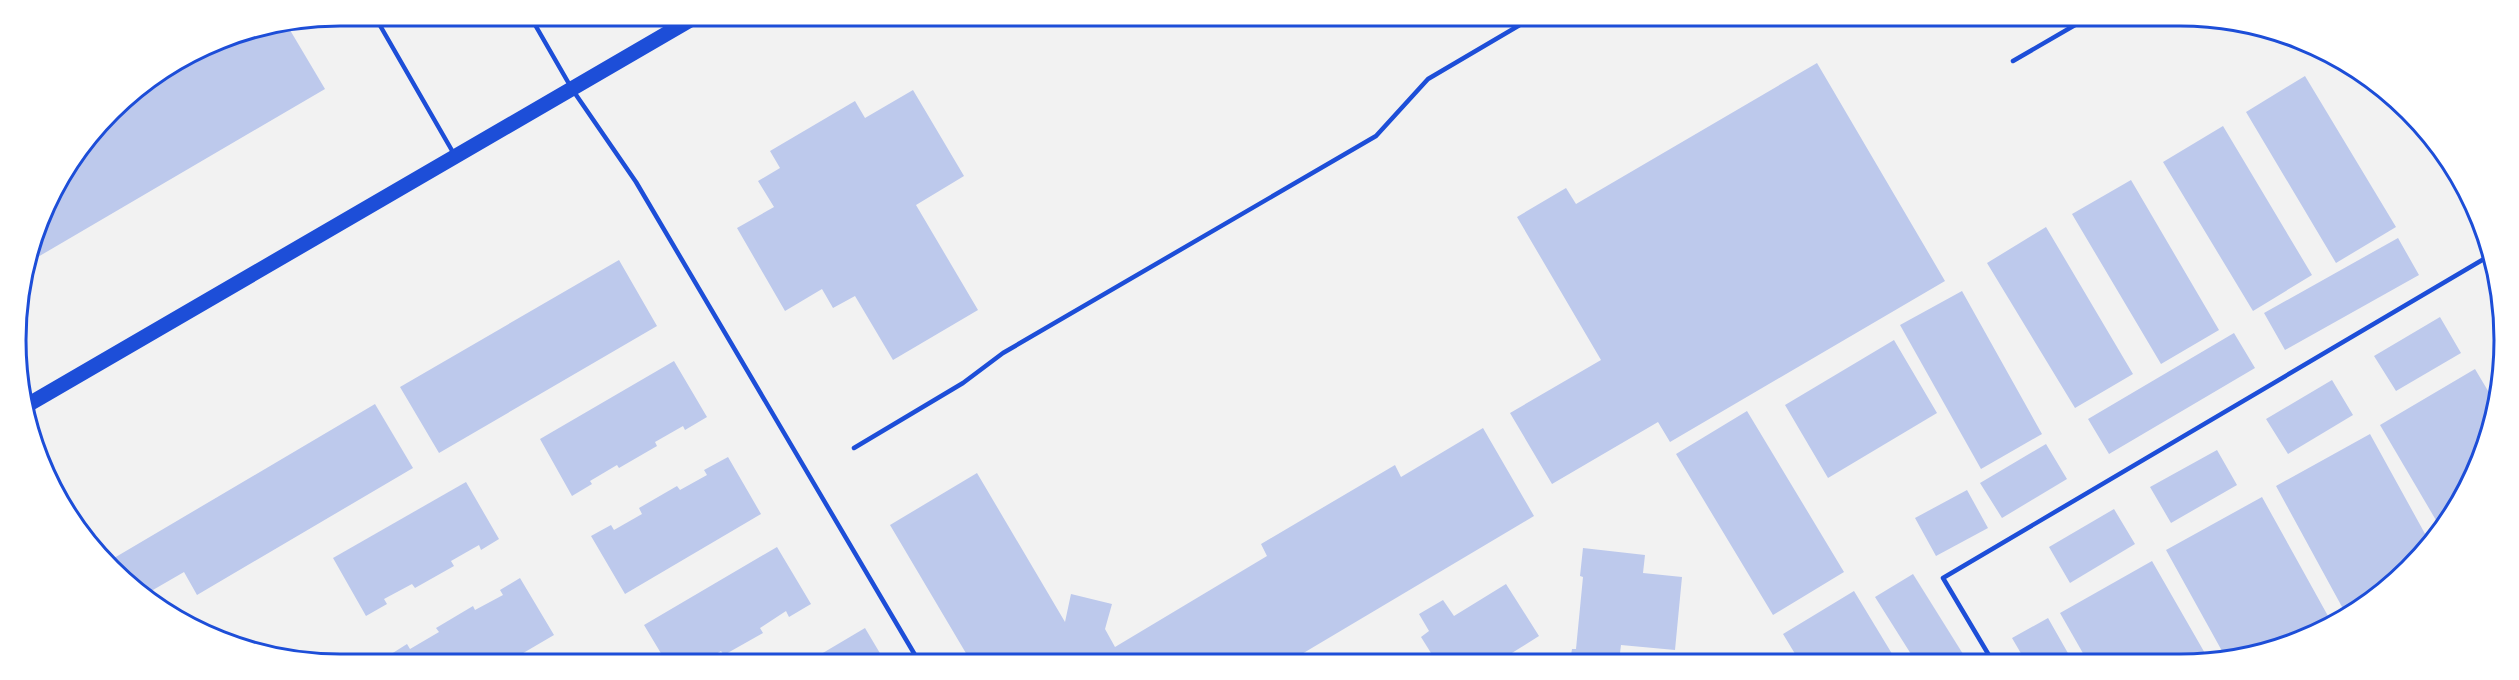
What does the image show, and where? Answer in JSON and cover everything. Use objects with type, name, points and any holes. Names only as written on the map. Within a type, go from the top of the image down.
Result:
[{"type":"main road","points":[[32,402],[680,26]]},
{"type":"lane","points":[[380,26],[455,157]]},
{"type":"lane","points":[[536,26],[572,89],[636,182],[914,654]]},
{"type":"lane","points":[[854,448],[963,383],[1003,353],[1376,136],[1428,79],[1518,26]]},
{"type":"lane","points":[[2013,61],[2073,26]]},
{"type":"lane","points":[[1988,654],[1943,578],[2483,259]]},
{"type":"building","points":[[290,30],[325,89],[36,258],[58,201],[90,149],[118,118],[149,90],[183,68],[239,42]]},
{"type":"building","points":[[1817,63],[1945,281],[1670,442],[1658,422],[1552,484],[1510,413],[1601,360],[1517,217],[1566,188],[1576,204]]},
{"type":"building","points":[[2305,76],[2396,227],[2336,263],[2246,112]]},
{"type":"building","points":[[913,90],[964,176],[916,205],[978,310],[893,360],[855,296],[833,308],[822,289],[785,311],[737,228],[774,207],[758,181],[780,168],[770,151],[855,101],[865,118]]},
{"type":"building","points":[[2223,126],[2312,275],[2253,311],[2163,162]]},
{"type":"building","points":[[2131,180],[2219,330],[2161,364],[2072,214]]},
{"type":"building","points":[[2046,227],[2133,374],[2075,408],[1987,263]]},
{"type":"building","points":[[2398,238],[2419,275],[2285,350],[2264,313]]},
{"type":"building","points":[[619,260],[657,326],[439,453],[400,387]]},
{"type":"building","points":[[1962,291],[2042,434],[1981,469],[1900,325]]},
{"type":"building","points":[[2440,317],[2461,353],[2396,391],[2374,356]]},
{"type":"building","points":[[2234,333],[2255,368],[2109,454],[2088,419]]},
{"type":"building","points":[[1894,340],[1937,413],[1828,478],[1785,405]]},
{"type":"building","points":[[674,361],[707,417],[685,430],[683,426],[655,442],[657,446],[619,468],[617,465],[590,481],[592,484],[572,496],[540,439]]},
{"type":"building","points":[[2475,369],[2489,392],[2483,421],[2470,460],[2436,521],[2380,425]]},
{"type":"building","points":[[2332,380],[2353,415],[2288,454],[2266,419]]},
{"type":"building","points":[[375,404],[413,468],[197,595],[184,572],[151,591],[114,558]]},
{"type":"building","points":[[1747,411],[1844,572],[1773,615],[1676,454]]},
{"type":"building","points":[[1483,428],[1534,516],[1302,654],[966,654],[890,525],[977,473],[1065,622],[1071,594],[1112,604],[1105,629],[1115,647],[1267,556],[1261,544],[1395,465],[1401,477]]},
{"type":"building","points":[[2370,434],[2426,535],[2386,576],[2343,608],[2276,486]]},
{"type":"building","points":[[2046,444],[2067,479],[2002,518],[1980,483]]},
{"type":"building","points":[[2217,450],[2237,485],[2171,523],[2150,487]]},
{"type":"building","points":[[728,457],[761,514],[625,594],[591,536],[611,525],[614,530],[642,514],[639,508],[677,486],[680,490],[707,475],[704,470]]},
{"type":"building","points":[[466,482],[499,539],[481,550],[479,545],[451,561],[454,566],[415,588],[412,584],[384,599],[387,604],[366,616],[333,558]]},
{"type":"building","points":[[1967,490],[1988,528],[1936,556],[1915,518]]},
{"type":"building","points":[[2262,497],[2328,616],[2280,638],[2222,652],[2166,550]]},
{"type":"building","points":[[2114,509],[2135,544],[2070,583],[2049,547]]},
{"type":"building","points":[[777,547],[811,604],[789,617],[786,611],[760,628],[763,633],[726,654],[721,651],[716,654],[661,654],[644,625]]},
{"type":"building","points":[[1583,548],[1645,555],[1643,573],[1682,577],[1675,650],[1621,645],[1620,654],[1571,654],[1572,649],[1576,649],[1583,577],[1580,576]]},
{"type":"building","points":[[2152,561],[2205,653],[2083,654],[2060,613]]},
{"type":"building","points":[[1913,574],[1963,654],[1911,654],[1875,597]]},
{"type":"building","points":[[520,578],[554,635],[522,654],[391,654],[407,644],[410,649],[439,632],[436,628],[473,606],[475,610],[503,595],[500,590]]},
{"type":"building","points":[[1506,584],[1539,636],[1510,654],[1432,654],[1421,637],[1429,631],[1419,614],[1443,600],[1454,616]]},
{"type":"building","points":[[1854,591],[1892,654],[1795,654],[1783,634]]},
{"type":"building","points":[[2048,618],[2068,654],[2021,654],[2012,638]]},
{"type":"building","points":[[865,628],[880,654],[821,654]]}]
